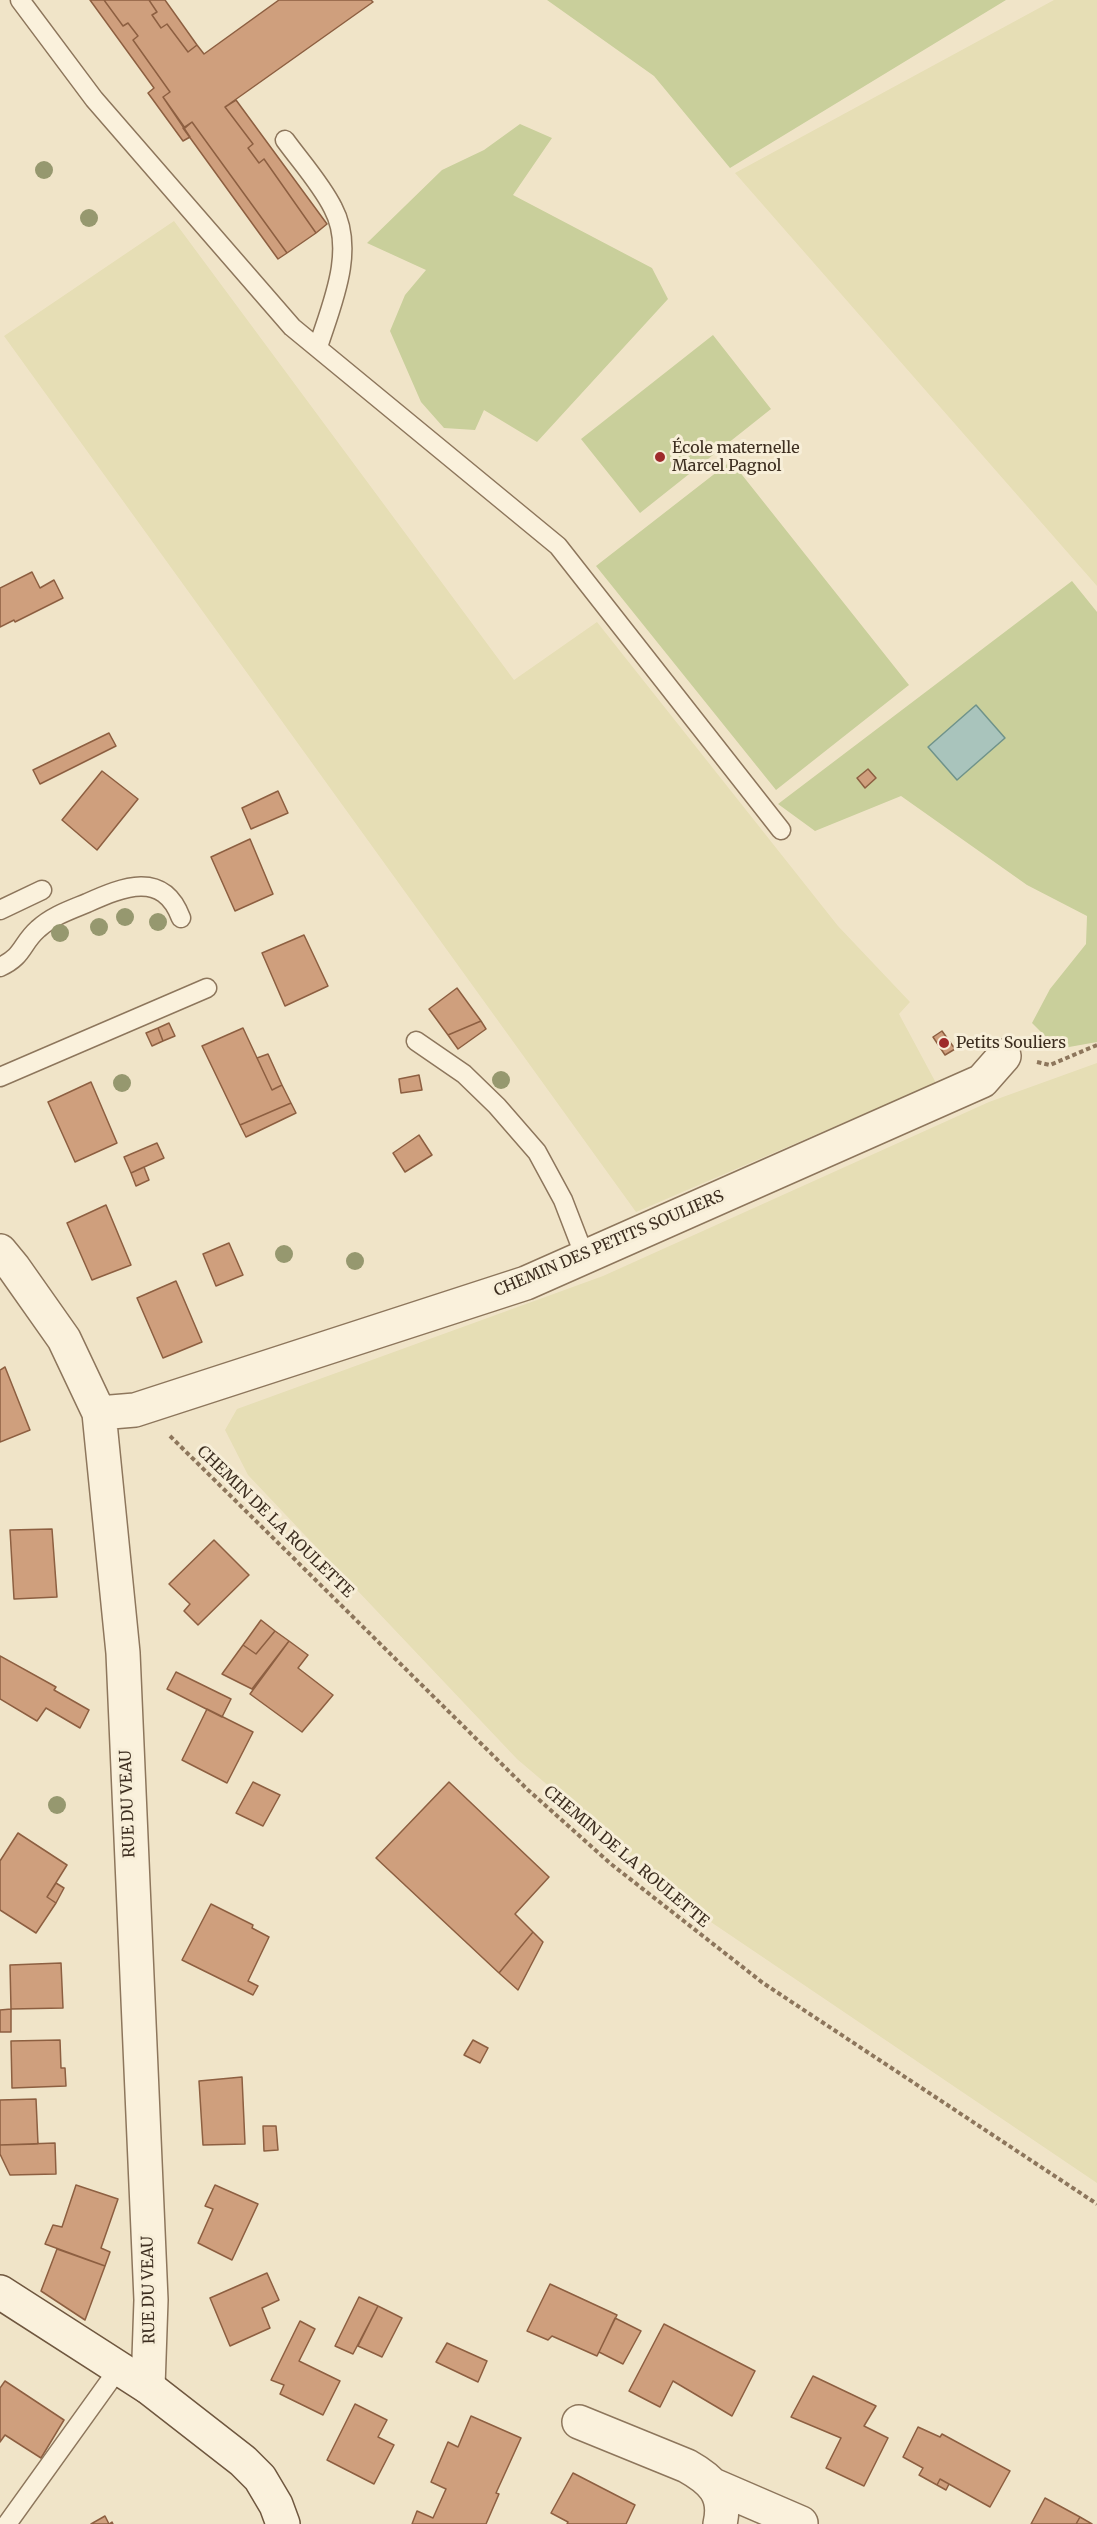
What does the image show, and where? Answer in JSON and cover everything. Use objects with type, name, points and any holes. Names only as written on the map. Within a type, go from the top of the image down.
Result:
[{"type":"street","name":"CHEMIN DES PETITS SOULIERS","points":[[99,1413],[135,1410],[526,1283],[982,1081],[1004,1056]]},
{"type":"street","name":"RUE DU VEAU","points":[[0,1251],[15,1268],[64,1339],[99,1413],[123,1653],[151,2300],[148,2387]]},
{"type":"street","points":[[0,2292],[148,2387],[243,2462],[260,2478],[276,2505],[283,2524]]},
{"type":"street","points":[[579,2422],[687,2466],[703,2475],[721,2497],[723,2511],[720,2524]]},
{"type":"street","points":[[713,2485],[801,2523]]},
{"type":"lane","points":[[20,0],[94,99],[292,327],[558,546],[781,830]]},
{"type":"lane","points":[[285,140],[334,209],[342,242],[339,281],[318,348]]},
{"type":"lane","points":[[0,967],[15,960],[37,930],[53,918],[120,889],[142,886],[160,890],[175,902],[181,918]]},
{"type":"lane","points":[[0,910],[42,890]]},
{"type":"lane","points":[[0,1077],[207,988]]},
{"type":"lane","points":[[416,1041],[464,1074],[497,1106],[537,1152],[563,1200],[585,1257]]},
{"type":"lane","points":[[7,2524],[118,2368]]},
{"type":"path","points":[[1004,1056],[1050,1065],[1097,1045]]},
{"type":"path","name":"CHEMIN DE LA ROULETTE","points":[[152,1404],[171,1437],[528,1790],[611,1864],[763,1983],[1097,2204]]},
{"type":"shaded area","points":[[1054,0],[1097,0],[1097,586],[735,173]]},
{"type":"shaded area","points":[[174,221],[514,680],[597,622],[838,926],[910,1002],[899,1014],[936,1083],[636,1212],[4,336]]},
{"type":"shaded area","points":[[1097,1063],[1097,2183],[699,1914],[517,1759],[248,1475],[225,1430],[237,1409],[603,1276],[989,1102]]},
{"type":"green space","points":[[547,0],[1006,0],[730,168],[654,76]]},
{"type":"green space","points":[[520,124],[552,138],[513,195],[652,268],[668,299],[537,442],[484,410],[475,430],[444,428],[421,402],[390,331],[405,295],[426,270],[367,243],[442,170],[484,150]]},
{"type":"green space","points":[[713,335],[771,409],[640,513],[581,439]]},
{"type":"green space","points":[[731,461],[909,685],[776,790],[596,566]]},
{"type":"green space","points":[[1072,581],[1097,612],[1097,1042],[1058,1049],[1032,1023],[1050,989],[1086,944],[1087,916],[1027,885],[901,796],[815,831],[778,804]]},
{"type":"water","points":[[976,705],[1005,738],[957,780],[928,747]]},
{"type":"building","points":[[90,0],[104,0],[123,26],[128,23],[138,36],[133,40],[170,92],[163,97],[190,137],[183,141],[148,93],[154,88]]},
{"type":"building","points":[[104,0],[149,0],[157,12],[152,15],[161,28],[167,24],[188,52],[197,45],[204,54],[279,0],[371,0],[373,2],[225,107],[253,144],[248,148],[259,163],[264,159],[316,233],[287,253],[192,122],[185,128],[163,97],[170,92],[133,40],[138,36],[128,23],[123,26]]},
{"type":"building","points":[[149,0],[165,0],[197,45],[188,52],[167,24],[161,28],[152,15],[157,12]]},
{"type":"building","points":[[236,100],[327,224],[316,233],[264,159],[259,163],[248,148],[253,144],[225,107]]},
{"type":"building","points":[[192,122],[287,253],[278,259],[183,128]]},
{"type":"building","points":[[32,572],[40,588],[54,580],[63,598],[0,627],[0,588]]},
{"type":"building","points":[[109,733],[116,746],[40,784],[33,770]]},
{"type":"building","points":[[868,769],[876,778],[865,788],[857,778]]},
{"type":"building","points":[[102,771],[138,799],[97,850],[62,820]]},
{"type":"building","points":[[278,791],[288,813],[251,829],[242,808]]},
{"type":"building","points":[[250,839],[273,894],[235,911],[211,857]]},
{"type":"building","points":[[304,935],[328,986],[285,1006],[262,953]]},
{"type":"building","points":[[457,988],[481,1021],[448,1035],[429,1009]]},
{"type":"building","points":[[481,1021],[486,1029],[458,1049],[448,1035]]},
{"type":"building","points":[[169,1023],[175,1036],[163,1041],[158,1028]]},
{"type":"building","points":[[158,1028],[163,1041],[152,1046],[146,1033]]},
{"type":"building","points":[[243,1028],[272,1090],[282,1085],[291,1103],[240,1125],[202,1046]]},
{"type":"building","name":"Petits Souliers","points":[[942,1031],[955,1049],[945,1055],[933,1037]]},
{"type":"building","points":[[268,1054],[282,1085],[272,1090],[257,1058]]},
{"type":"building","points":[[419,1075],[422,1090],[401,1093],[399,1079]]},
{"type":"building","points":[[91,1082],[117,1143],[75,1162],[48,1102]]},
{"type":"building","points":[[291,1103],[296,1113],[246,1137],[240,1125]]},
{"type":"building","points":[[419,1135],[432,1155],[405,1172],[393,1153]]},
{"type":"building","points":[[157,1143],[164,1158],[131,1173],[124,1157]]},
{"type":"building","points":[[144,1167],[149,1180],[136,1186],[131,1173]]},
{"type":"building","points":[[106,1205],[131,1265],[92,1280],[67,1223]]},
{"type":"building","points":[[229,1243],[243,1275],[216,1286],[203,1254]]},
{"type":"building","points":[[176,1281],[202,1342],[163,1358],[137,1298]]},
{"type":"building","points":[[5,1367],[30,1430],[0,1442],[0,1370]]},
{"type":"building","points":[[52,1529],[57,1597],[14,1599],[10,1530]]},
{"type":"building","points":[[214,1540],[249,1575],[198,1625],[184,1611],[190,1604],[169,1584]]},
{"type":"building","points":[[261,1620],[275,1631],[256,1654],[243,1645]]},
{"type":"building","points":[[275,1631],[289,1641],[252,1689],[222,1674],[243,1645],[256,1654]]},
{"type":"building","points":[[289,1641],[308,1655],[298,1668],[333,1695],[302,1732],[250,1694]]},
{"type":"building","points":[[0,1656],[56,1687],[54,1690],[89,1710],[80,1728],[46,1708],[37,1721],[0,1699]]},
{"type":"building","points":[[176,1672],[231,1699],[222,1717],[167,1689]]},
{"type":"building","points":[[207,1709],[253,1732],[227,1783],[182,1760]]},
{"type":"building","points":[[253,1782],[280,1795],[263,1826],[236,1813]]},
{"type":"building","points":[[449,1782],[549,1877],[515,1914],[533,1932],[499,1973],[376,1858]]},
{"type":"building","points":[[18,1833],[67,1865],[47,1897],[56,1903],[36,1933],[0,1910],[0,1861]]},
{"type":"building","points":[[56,1883],[64,1888],[56,1903],[47,1897]]},
{"type":"building","points":[[211,1904],[253,1925],[252,1928],[269,1937],[248,1981],[258,1986],[253,1995],[182,1960]]},
{"type":"building","points":[[533,1932],[543,1942],[518,1990],[499,1973]]},
{"type":"building","points":[[61,1963],[63,2008],[11,2009],[10,1965]]},
{"type":"building","points":[[11,2009],[11,2032],[0,2032],[0,2010]]},
{"type":"building","points":[[60,2040],[61,2068],[65,2068],[66,2086],[12,2088],[11,2041]]},
{"type":"building","points":[[473,2040],[488,2048],[480,2063],[464,2055]]},
{"type":"building","points":[[242,2077],[245,2144],[203,2145],[199,2081]]},
{"type":"building","points":[[36,2099],[38,2144],[0,2145],[0,2100]]},
{"type":"building","points":[[263,2126],[276,2126],[278,2150],[264,2151]]},
{"type":"building","points":[[55,2143],[56,2174],[10,2175],[0,2154],[0,2145]]},
{"type":"building","points":[[76,2185],[118,2199],[101,2248],[110,2252],[105,2266],[45,2244],[53,2225],[62,2227]]},
{"type":"building","points":[[215,2185],[258,2204],[232,2260],[198,2243],[213,2209],[205,2206]]},
{"type":"building","points":[[57,2249],[105,2266],[85,2320],[41,2291]]},
{"type":"building","points":[[267,2273],[279,2300],[262,2308],[270,2328],[230,2346],[210,2298]]},
{"type":"building","points":[[550,2284],[617,2315],[597,2356],[552,2336],[548,2340],[527,2331]]},
{"type":"building","points":[[359,2297],[378,2306],[353,2354],[335,2346]]},
{"type":"building","points":[[378,2306],[402,2318],[382,2357],[358,2346]]},
{"type":"building","points":[[615,2318],[641,2331],[623,2364],[599,2352]]},
{"type":"building","points":[[300,2321],[315,2329],[299,2361],[340,2381],[323,2415],[280,2394],[284,2385],[271,2380]]},
{"type":"building","points":[[664,2324],[755,2371],[732,2416],[673,2381],[660,2407],[629,2391]]},
{"type":"building","points":[[447,2343],[487,2361],[478,2382],[436,2362]]},
{"type":"building","points":[[813,2376],[876,2406],[864,2426],[888,2438],[864,2486],[826,2468],[841,2438],[791,2417]]},
{"type":"building","points":[[5,2381],[64,2420],[41,2458],[5,2435],[0,2442],[0,2388]]},
{"type":"building","points":[[355,2404],[387,2420],[378,2437],[394,2445],[374,2484],[327,2460]]},
{"type":"building","points":[[471,2416],[521,2438],[496,2493],[499,2494],[486,2524],[412,2524],[417,2511],[433,2518],[446,2489],[431,2482],[448,2442],[458,2447]]},
{"type":"building","points":[[918,2427],[940,2437],[942,2434],[1010,2471],[990,2507],[940,2479],[937,2485],[919,2475],[923,2468],[903,2457]]},
{"type":"building","points":[[573,2473],[635,2505],[626,2524],[567,2524],[568,2522],[551,2513]]},
{"type":"building","points":[[940,2479],[949,2484],[946,2490],[937,2485]]},
{"type":"building","points":[[1045,2498],[1080,2517],[1076,2524],[1031,2524]]},
{"type":"building","points":[[105,2516],[109,2524],[91,2524]]},
{"type":"building","points":[[1080,2517],[1092,2524],[1076,2524]]},
{"type":"place","name":"École maternelle Marcel Pagnol","points":[[660,457]]},
{"type":"place","name":"Petits Souliers","points":[[944,1043]]}]
